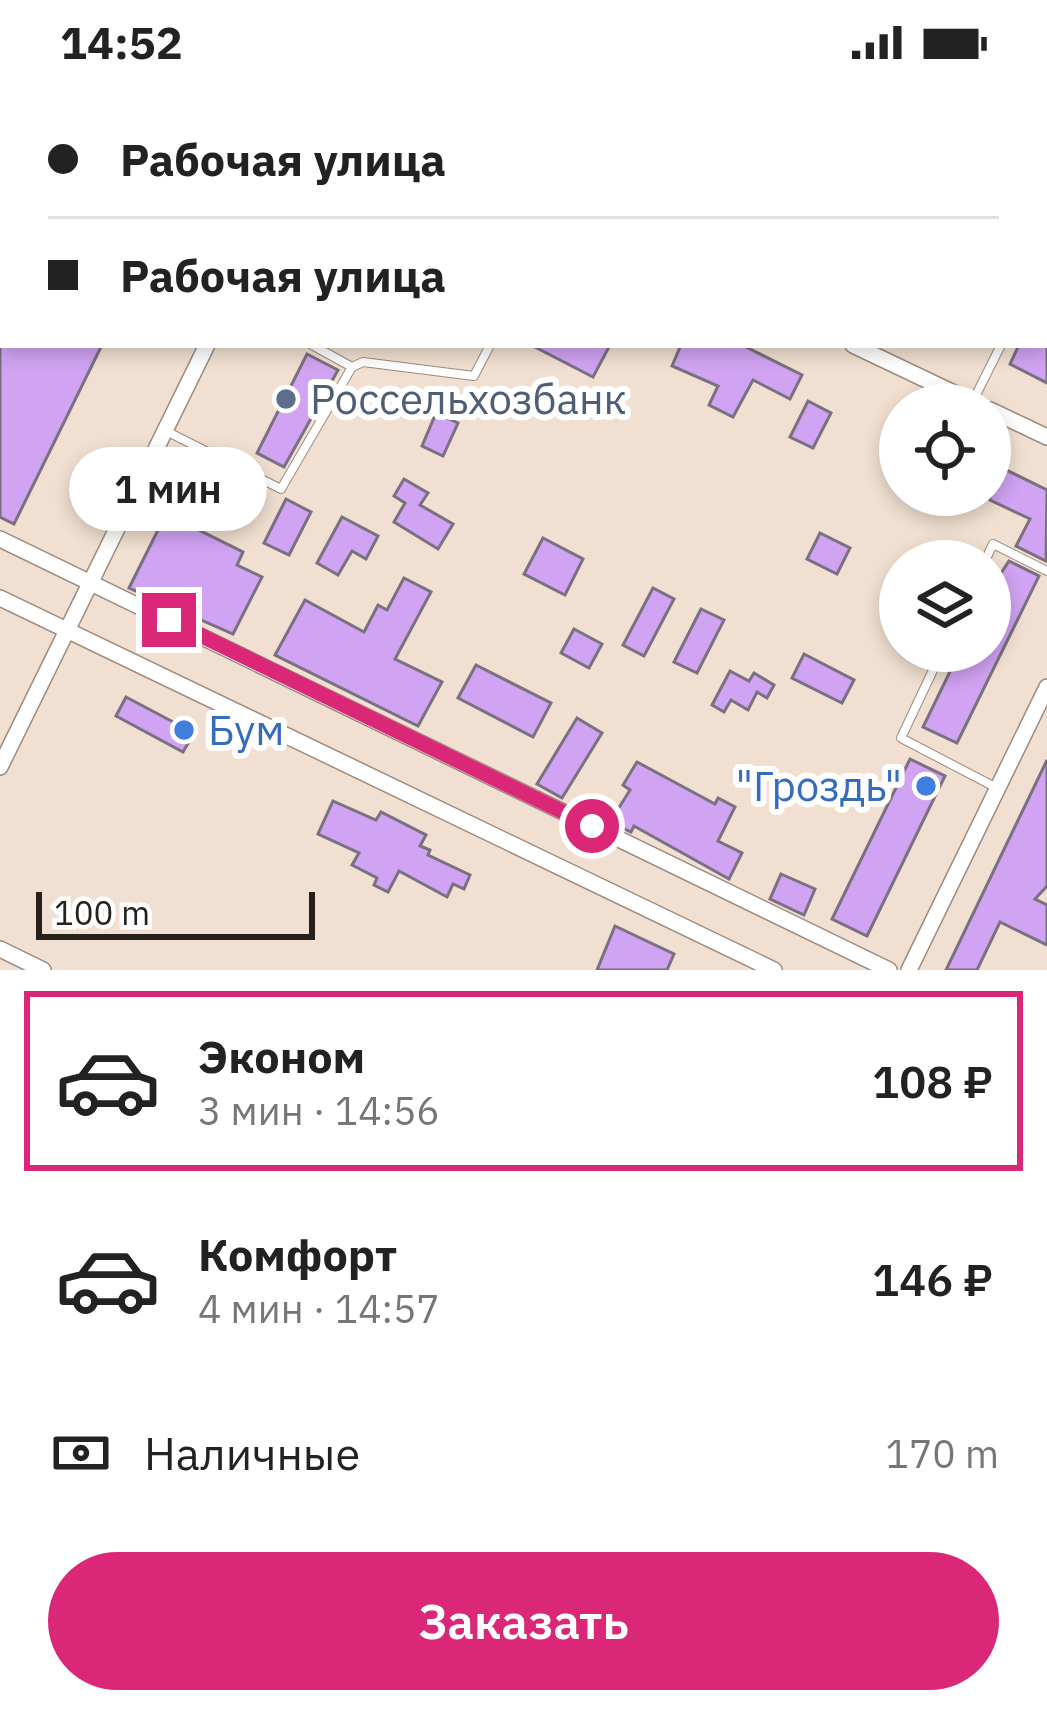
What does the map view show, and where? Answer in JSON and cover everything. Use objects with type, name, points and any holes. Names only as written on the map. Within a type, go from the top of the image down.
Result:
[{"type":"street","points":[[0,767],[206,348]]},
{"type":"street","points":[[859,348],[934,384]]},
{"type":"street","points":[[1011,420],[1047,437]]},
{"type":"street","points":[[0,539],[889,970]]},
{"type":"street","points":[[0,598],[774,970]]},
{"type":"street","points":[[909,970],[1047,687]]},
{"type":"street","points":[[0,949],[43,970]]},
{"type":"lane","points":[[317,348],[352,367]]},
{"type":"lane","points":[[165,431],[280,489],[352,367],[363,362],[474,376],[488,348]]},
{"type":"lane","points":[[984,384],[1000,348]]},
{"type":"lane","points":[[1011,553],[1047,571]]},
{"type":"lane","points":[[932,672],[901,738],[997,788]]},
{"type":"building","points":[[0,348],[101,348],[14,524],[0,517]]},
{"type":"building","points":[[537,348],[608,348],[593,377]]},
{"type":"building","points":[[680,348],[748,348],[802,375],[790,399],[753,380],[733,417],[709,405],[718,386],[672,366]]},
{"type":"building","points":[[1018,348],[1047,348],[1047,383],[1010,364]]},
{"type":"building","points":[[307,354],[338,370],[284,467],[257,453]]},
{"type":"building","points":[[808,401],[831,413],[813,448],[790,437]]},
{"type":"building","points":[[436,413],[458,423],[443,456],[422,446]]},
{"type":"building","points":[[192,462],[225,479],[199,530],[243,552],[237,565],[262,577],[233,634],[129,588]]},
{"type":"building","points":[[1011,472],[1047,490],[1046,561],[1016,546],[1030,519],[1011,510]]},
{"type":"building","points":[[404,479],[428,493],[420,505],[453,524],[438,549],[394,522],[405,503],[394,496]]},
{"type":"building","points":[[286,499],[311,512],[289,555],[264,543]]},
{"type":"building","points":[[342,517],[378,536],[366,559],[352,551],[338,575],[317,563]]},
{"type":"building","points":[[820,533],[850,548],[837,574],[807,559]]},
{"type":"building","points":[[543,538],[583,559],[565,595],[524,574]]},
{"type":"building","points":[[1011,562],[1039,576],[1011,633]]},
{"type":"building","points":[[404,578],[431,592],[395,659],[442,682],[418,726],[275,655],[305,600],[364,632],[378,605],[387,610]]},
{"type":"building","points":[[653,588],[674,599],[644,656],[623,645]]},
{"type":"building","points":[[701,609],[724,620],[697,673],[674,662]]},
{"type":"building","points":[[574,629],[602,644],[589,668],[561,653]]},
{"type":"building","points":[[804,654],[854,680],[842,703],[792,678]]},
{"type":"building","points":[[476,665],[551,703],[533,737],[458,698]]},
{"type":"building","points":[[730,671],[749,681],[754,673],[774,685],[767,698],[757,692],[748,710],[731,700],[724,712],[712,705]]},
{"type":"building","points":[[950,672],[992,672],[957,743],[923,727]]},
{"type":"building","points":[[126,697],[194,733],[183,752],[116,716]]},
{"type":"building","points":[[577,718],[602,733],[562,798],[537,784]]},
{"type":"building","points":[[910,759],[945,776],[867,936],[832,919]]},
{"type":"building","points":[[1047,760],[1047,886],[1035,899],[1047,905],[1047,945],[1000,922],[977,970],[946,970]]},
{"type":"building","points":[[637,762],[715,804],[718,798],[735,807],[718,841],[742,853],[729,879],[634,826],[631,832],[610,822],[630,790],[623,785]]},
{"type":"building","points":[[333,801],[376,820],[381,812],[426,835],[420,846],[430,850],[428,855],[470,875],[464,889],[453,884],[447,897],[399,871],[388,892],[374,885],[377,878],[352,865],[359,853],[318,834]]},
{"type":"building","points":[[781,874],[815,889],[804,915],[770,899]]},
{"type":"building","points":[[615,926],[674,954],[667,970],[597,970]]},
{"type":"place","name":"Россельхозбанк","points":[[286,399]]},
{"type":"place","name":"Бум","points":[[184,730]]},
{"type":"place","name":"\"Гроздь\"","points":[[926,786]]},
{"type":"route","points":[[169,620],[592,826]]}]
